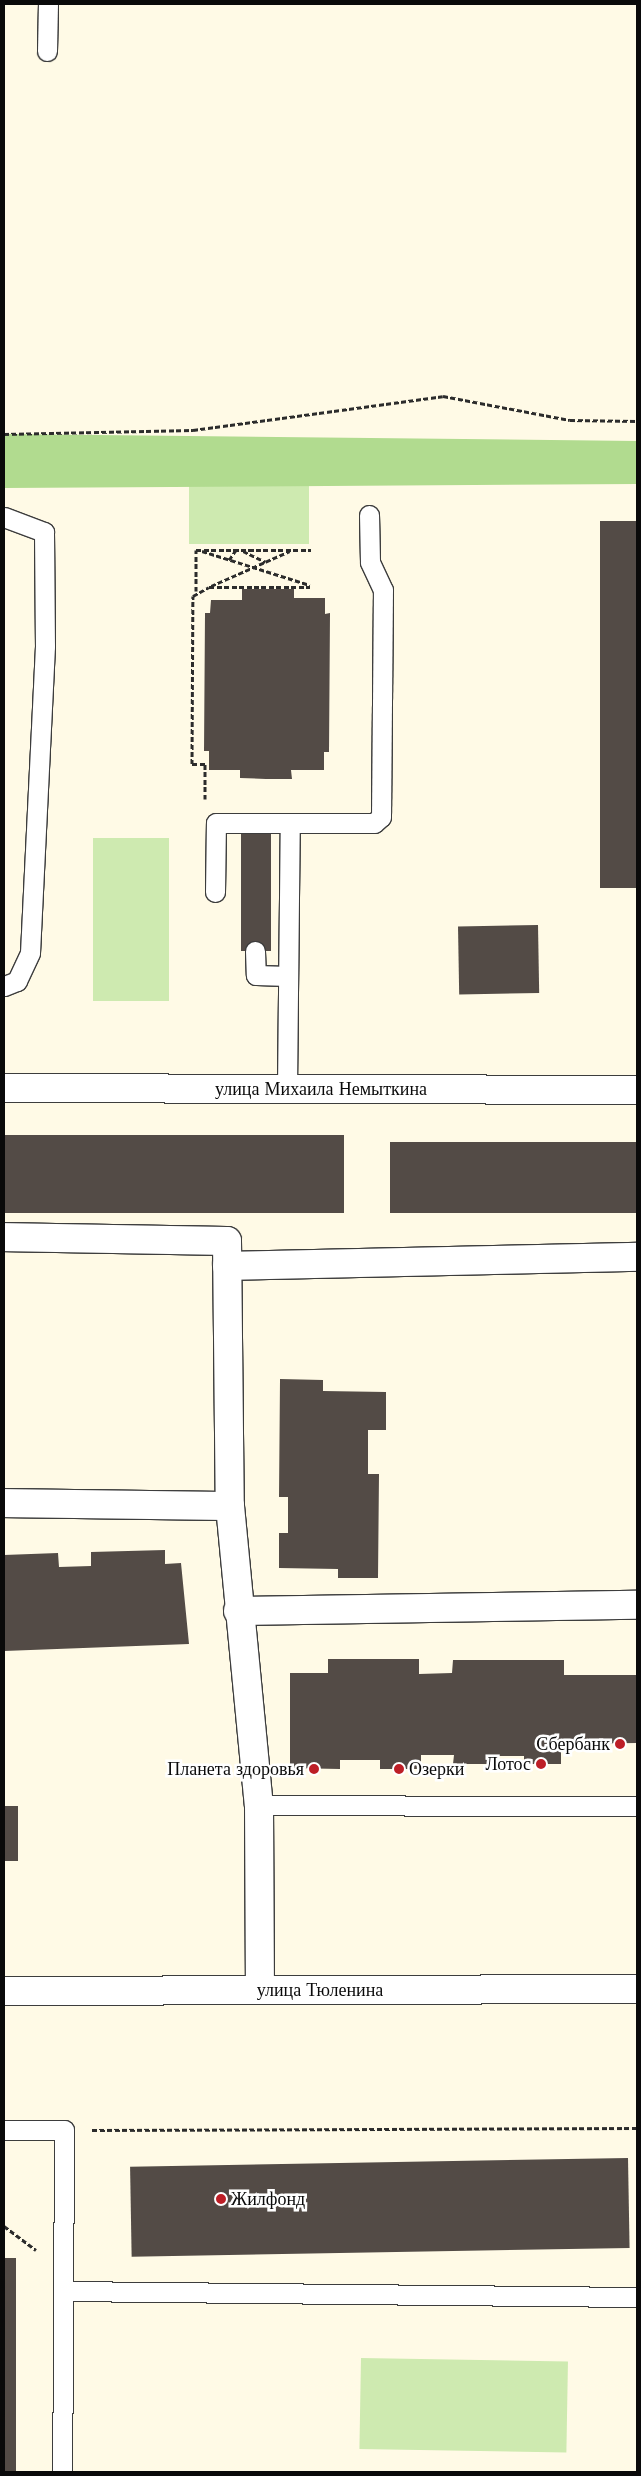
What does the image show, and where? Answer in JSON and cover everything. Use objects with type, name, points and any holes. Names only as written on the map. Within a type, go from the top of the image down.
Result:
[{"type":"street","name":"улица Михаила Немыткина","points":[[4,1088],[637,1090]]},
{"type":"street","points":[[4,1236],[227,1241],[230,1506],[238,1611],[259,1805],[260,1990]]},
{"type":"street","points":[[227,1266],[637,1257]]},
{"type":"street","points":[[4,1503],[230,1506]]},
{"type":"street","points":[[238,1611],[637,1605]]},
{"type":"street","name":"улица Тюленина","points":[[4,1992],[637,1989]]},
{"type":"lane","points":[[47,51],[48,4]]},
{"type":"lane","points":[[215,892],[216,823],[374,823],[381,817],[383,590],[370,562],[369,516]]},
{"type":"lane","points":[[4,517],[44,532],[45,646],[30,953],[17,981],[4,986]]},
{"type":"lane","points":[[287,1089],[290,823]]},
{"type":"lane","points":[[255,951],[256,976],[288,976]]},
{"type":"lane","points":[[259,1805],[637,1806]]},
{"type":"lane","points":[[4,2130],[64,2130],[62,2472]]},
{"type":"lane","points":[[63,2291],[637,2297]]},
{"type":"path","points":[[4,434],[193,430],[444,396],[570,420],[637,421]]},
{"type":"path","points":[[196,550],[311,550]]},
{"type":"path","points":[[196,550],[310,586],[209,587]]},
{"type":"path","points":[[196,550],[196,591],[193,596],[192,764],[205,764],[205,800]]},
{"type":"path","points":[[229,560],[236,550]]},
{"type":"path","points":[[241,550],[266,562]]},
{"type":"path","points":[[196,591],[293,550]]},
{"type":"path","points":[[64,2130],[637,2128]]},
{"type":"path","points":[[4,2226],[34,2250],[64,2254]]},
{"type":"green space","points":[[4,434],[637,441],[637,484],[4,488]]},
{"type":"green space","points":[[189,482],[309,482],[309,544],[189,544]]},
{"type":"green space","points":[[93,838],[169,838],[169,1001],[93,1001]]},
{"type":"green space","points":[[361,2358],[568,2362],[566,2453],[359,2449]]},
{"type":"building","points":[[600,521],[637,521],[637,888],[600,888]]},
{"type":"building","points":[[242,589],[294,589],[294,598],[325,598],[325,614],[330,613],[329,752],[324,752],[324,770],[291,770],[292,779],[266,779],[240,778],[240,770],[209,770],[209,751],[204,751],[205,613],[210,613],[211,600],[242,600]]},
{"type":"building","points":[[241,831],[271,831],[271,951],[241,951]]},
{"type":"building","points":[[538,925],[539,993],[459,994],[458,926]]},
{"type":"building","points":[[4,1135],[344,1135],[344,1213],[4,1213]]},
{"type":"building","points":[[390,1142],[637,1142],[637,1213],[390,1213]]},
{"type":"building","points":[[280,1379],[323,1380],[323,1391],[386,1392],[386,1430],[368,1430],[368,1474],[379,1474],[378,1578],[338,1578],[338,1569],[279,1568],[279,1533],[288,1533],[288,1497],[279,1497]]},
{"type":"building","points":[[165,1550],[165,1564],[181,1563],[189,1644],[4,1651],[4,1555],[58,1553],[59,1567],[91,1566],[91,1552]]},
{"type":"building","points":[[328,1659],[419,1659],[419,1674],[452,1673],[453,1660],[564,1660],[564,1675],[637,1675],[637,1743],[561,1744],[561,1764],[524,1764],[524,1756],[490,1756],[490,1764],[453,1764],[454,1755],[421,1755],[421,1769],[380,1769],[380,1760],[340,1760],[340,1769],[290,1768],[290,1673],[328,1673]]},
{"type":"building","points":[[4,1806],[18,1806],[18,1861],[4,1861]]},
{"type":"building","points":[[628,2158],[630,2248],[132,2257],[130,2167]]},
{"type":"building","points":[[4,2258],[16,2258],[16,2472],[4,2472]]},
{"type":"place","name":"Сбербанк","points":[[620,1744]]},
{"type":"place","name":"Лотос","points":[[541,1764]]},
{"type":"place","name":"Планета здоровья","points":[[314,1769]]},
{"type":"place","name":"Озерки","points":[[399,1769]]},
{"type":"place","name":"Жилфонд","points":[[221,2199]]}]
